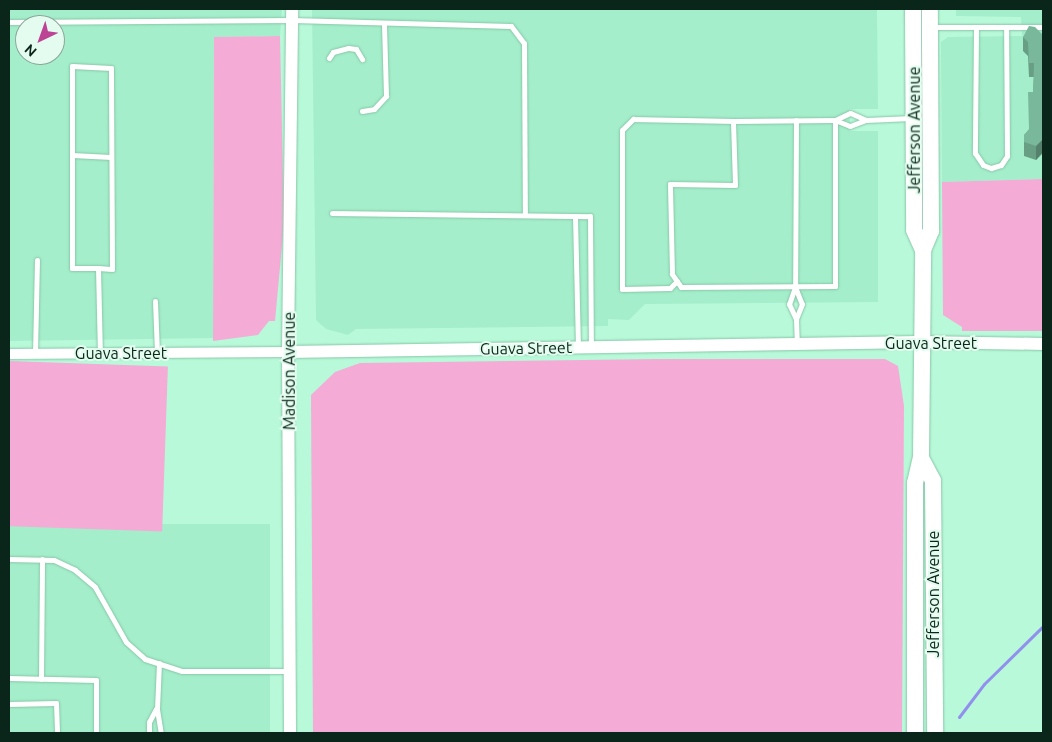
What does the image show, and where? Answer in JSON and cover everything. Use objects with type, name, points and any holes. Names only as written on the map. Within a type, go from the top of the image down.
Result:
[{"type":"main road","name":"Jefferson Avenue","points":[[913,9],[914,230],[923,250]]},
{"type":"main road","name":"Jefferson Avenue","points":[[914,733],[915,483],[921,458],[920,342],[923,250],[931,231],[930,9]]},
{"type":"main road","name":"Jefferson Avenue","points":[[921,458],[933,481],[935,733]]},
{"type":"street","name":"Madison Avenue","points":[[290,733],[288,352],[292,15]]},
{"type":"street","name":"Guava Street","points":[[9,354],[288,352],[920,342],[1043,344]]},
{"type":"lane","points":[[9,22],[292,15],[384,25],[480,23],[511,26],[520,34],[524,43],[525,215]]},
{"type":"lane","points":[[362,111],[374,110],[386,96],[384,25]]},
{"type":"lane","points":[[930,27],[1043,27]]},
{"type":"lane","points":[[976,27],[975,153],[983,165],[991,168],[1001,165],[1007,156],[1006,27]]},
{"type":"lane","points":[[329,58],[332,52],[348,48],[356,49],[362,59]]},
{"type":"lane","points":[[72,66],[111,68],[112,268],[72,268],[72,155],[72,66]]},
{"type":"lane","points":[[835,120],[850,113],[866,120]]},
{"type":"lane","points":[[677,281],[670,288],[622,289],[622,130],[632,119],[733,121],[835,120],[850,126],[866,120],[914,118]]},
{"type":"lane","points":[[796,120],[795,287],[789,304],[796,319],[797,344]]},
{"type":"lane","points":[[733,121],[735,185],[670,184],[672,274],[682,287],[834,286],[835,120]]},
{"type":"lane","points":[[72,155],[111,157]]},
{"type":"lane","points":[[332,213],[590,216],[584,347]]},
{"type":"lane","points":[[575,216],[584,347]]},
{"type":"lane","points":[[35,354],[37,260]]},
{"type":"lane","points":[[98,268],[100,353]]},
{"type":"lane","points":[[795,287],[802,304],[796,319]]},
{"type":"lane","points":[[155,301],[157,353]]},
{"type":"lane","points":[[9,559],[54,560],[74,570],[95,587],[126,642],[145,659],[182,672],[290,671]]},
{"type":"lane","points":[[41,679],[42,560]]},
{"type":"lane","points":[[158,663],[157,709],[161,733]]},
{"type":"lane","points":[[9,678],[96,680],[96,733]]},
{"type":"lane","points":[[9,704],[56,703],[57,733]]},
{"type":"lane","points":[[149,733],[149,722],[157,709]]},
{"type":"shaded area","points":[[9,9],[282,9],[280,36],[214,37],[213,338],[9,341]]},
{"type":"shaded area","points":[[312,9],[877,9],[878,109],[850,109],[850,131],[878,131],[878,302],[645,304],[629,320],[608,319],[608,326],[356,329],[348,335],[326,329],[316,320]]},
{"type":"shaded area","points":[[956,9],[1043,9],[1043,179],[942,182],[941,42],[948,37],[1022,36],[1021,17],[956,16]]},
{"type":"shaded area","points":[[280,36],[284,224],[275,321],[269,321],[258,335],[213,341],[214,37]]},
{"type":"shaded area","points":[[1043,179],[1043,331],[962,331],[962,327],[943,315],[942,182]]},
{"type":"shaded area","points":[[657,359],[885,359],[898,366],[904,406],[902,733],[313,733],[311,395],[335,372],[360,363]]},
{"type":"shaded area","points":[[9,361],[168,367],[162,531],[9,526]]},
{"type":"shaded area","points":[[9,524],[270,524],[270,733],[9,733]]},
{"type":"building","points":[[1029,26],[1035,27],[1043,35],[1043,139],[1036,146],[1024,142],[1024,135],[1029,129],[1028,92],[1033,92],[1034,63],[1029,63],[1028,42],[1023,37]]},
{"type":"waterway","points":[[959,717],[984,684],[1043,626]]}]
